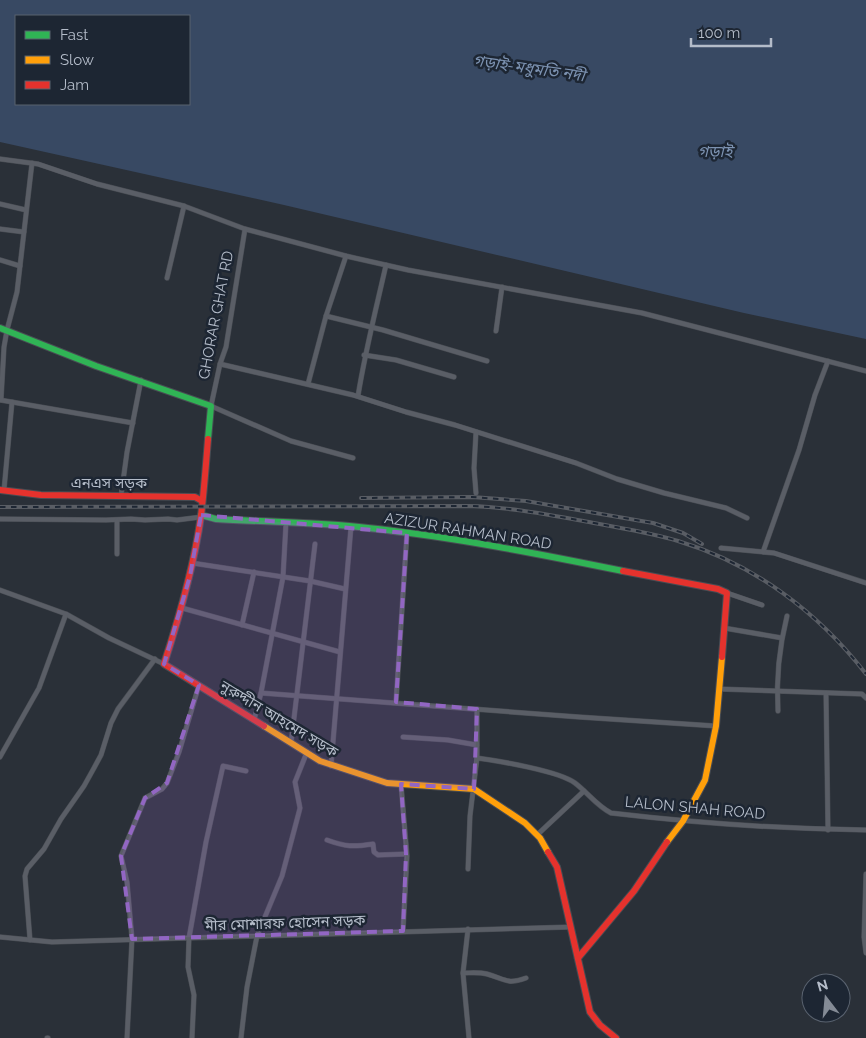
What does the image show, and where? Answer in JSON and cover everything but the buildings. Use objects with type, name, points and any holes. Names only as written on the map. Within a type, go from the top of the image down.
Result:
[{"type":"street","points":[[0,159],[32,163],[97,184],[184,206],[245,229],[346,256],[642,313],[866,371]]},
{"type":"street","points":[[32,163],[17,292],[3,329],[0,400],[132,423]]},
{"type":"street","points":[[0,204],[26,210]]},
{"type":"street","points":[[167,278],[184,206]]},
{"type":"street","points":[[0,229],[24,232]]},
{"type":"street","name":"GHORAR GHAT RD","points":[[211,406],[220,364],[226,347],[245,229]]},
{"type":"street","points":[[308,384],[326,316],[346,256]]},
{"type":"street","points":[[0,260],[20,266]]},
{"type":"street","points":[[358,396],[364,356],[386,265]]},
{"type":"street","points":[[496,331],[502,287]]},
{"type":"street","points":[[326,316],[372,327],[487,361]]},
{"type":"street","points":[[3,329],[96,366],[141,380],[211,406],[291,441],[353,458]]},
{"type":"street","points":[[364,356],[396,360],[454,377]]},
{"type":"street","points":[[763,552],[828,361]]},
{"type":"street","points":[[220,364],[358,396],[576,463],[626,482],[726,508],[747,518]]},
{"type":"street","points":[[122,496],[127,452],[141,380]]},
{"type":"street","points":[[2,490],[12,402]]},
{"type":"street","points":[[164,664],[182,608],[201,516],[211,406]]},
{"type":"street","points":[[476,432],[474,468],[476,493]]},
{"type":"street","name":"এনএস সড়ক","points":[[2,490],[41,495],[195,496],[202,500]]},
{"type":"street","points":[[0,519],[177,520],[201,516]]},
{"type":"street","name":"AZIZUR RAHMAN ROAD","points":[[201,516],[216,519],[351,526],[478,544],[614,569],[727,593]]},
{"type":"street","points":[[117,520],[117,554]]},
{"type":"street","points":[[254,720],[283,577],[286,523]]},
{"type":"street","points":[[331,766],[351,526]]},
{"type":"street","points":[[396,702],[407,534]]},
{"type":"street","points":[[291,743],[315,544]]},
{"type":"street","points":[[721,548],[774,554],[866,584]]},
{"type":"street","points":[[192,563],[345,588]]},
{"type":"street","points":[[242,625],[254,572]]},
{"type":"street","name":"নুরুদ্দীন আহমেদ সড়ক","points":[[0,590],[66,614],[109,638],[155,659],[331,766],[387,782],[474,789],[525,823],[537,836],[557,868],[590,1012],[613,1037]]},
{"type":"street","points":[[578,958],[634,890],[683,821],[705,780],[716,726],[727,593],[762,605]]},
{"type":"street","points":[[182,608],[340,652]]},
{"type":"street","points":[[0,756],[39,688],[66,614]]},
{"type":"street","points":[[778,711],[777,692],[782,638],[787,616]]},
{"type":"street","points":[[724,628],[782,638]]},
{"type":"street","points":[[30,940],[25,876],[27,869],[44,850],[60,819],[84,786],[101,754],[111,723],[118,709],[155,659]]},
{"type":"street","points":[[127,1038],[132,939],[128,882],[121,856],[146,798],[162,789],[166,783],[179,752],[199,685]]},
{"type":"street","points":[[719,689],[862,694],[866,698]]},
{"type":"street","points":[[261,693],[716,726]]},
{"type":"street","points":[[826,693],[828,830]]},
{"type":"street","points":[[468,869],[470,816],[477,758],[477,709]]},
{"type":"street","points":[[403,738],[448,740],[477,745]]},
{"type":"street","points":[[241,1038],[247,987],[257,936],[282,876],[300,808],[295,782],[307,752]]},
{"type":"street","name":"LALON SHAH ROAD","points":[[477,758],[504,762],[574,782],[611,813],[683,821],[828,830],[866,830]]},
{"type":"street","points":[[192,1038],[194,995],[188,967],[190,938],[221,770],[223,766],[226,766],[246,771]]},
{"type":"street","points":[[401,784],[406,854],[403,931]]},
{"type":"street","points":[[537,836],[584,791]]},
{"type":"street","points":[[327,840],[343,846],[358,847],[373,844],[374,852],[378,854],[406,854]]},
{"type":"street","points":[[866,874],[864,938],[866,953]]},
{"type":"street","name":"মীর মোশারফ হোসেন সড়ক","points":[[0,937],[52,942],[571,927]]},
{"type":"street","points":[[468,929],[463,973],[469,1038]]},
{"type":"street","points":[[463,973],[488,974],[499,980],[508,981],[526,978]]},
{"type":"highlighted area","points":[[201,515],[407,533],[396,702],[477,709],[474,789],[401,784],[406,854],[403,931],[132,939],[121,856],[145,798],[167,783],[199,685],[164,664],[190,576]]},
{"type":"water","name":"গড়াই","points":[[0,0],[866,0],[866,339],[744,313],[284,205],[0,142]]},
{"type":"railway","points":[[361,498],[472,497],[526,501],[653,523],[683,533],[702,544]]},
{"type":"railway","points":[[0,507],[469,506],[529,512],[634,530],[678,541],[706,551],[758,577],[782,593],[827,630],[866,674]]},
{"type":"traffic: fast","points":[[0,328],[96,366],[211,406],[208,439]]},
{"type":"traffic: fast","points":[[201,515],[216,519],[330,524],[432,536],[496,546],[623,571]]},
{"type":"traffic: slow","points":[[667,842],[683,821],[705,780],[716,726],[722,657]]},
{"type":"traffic: slow","points":[[264,726],[320,761],[387,783],[474,789],[525,823],[540,838],[548,852]]},
{"type":"traffic: jam","points":[[208,439],[201,516],[195,553],[181,609],[164,664],[264,726]]},
{"type":"traffic: jam","points":[[0,490],[41,495],[195,497],[202,501]]},
{"type":"traffic: jam","points":[[623,571],[718,589],[727,593],[722,657]]},
{"type":"traffic: jam","points":[[578,958],[634,891],[667,842]]},
{"type":"traffic: jam","points":[[548,852],[557,867],[590,1012],[600,1025],[616,1038]]},
{"type":"water label","name":"গড়াই-মধুমতি নদী","points":[[529,68]]}]
